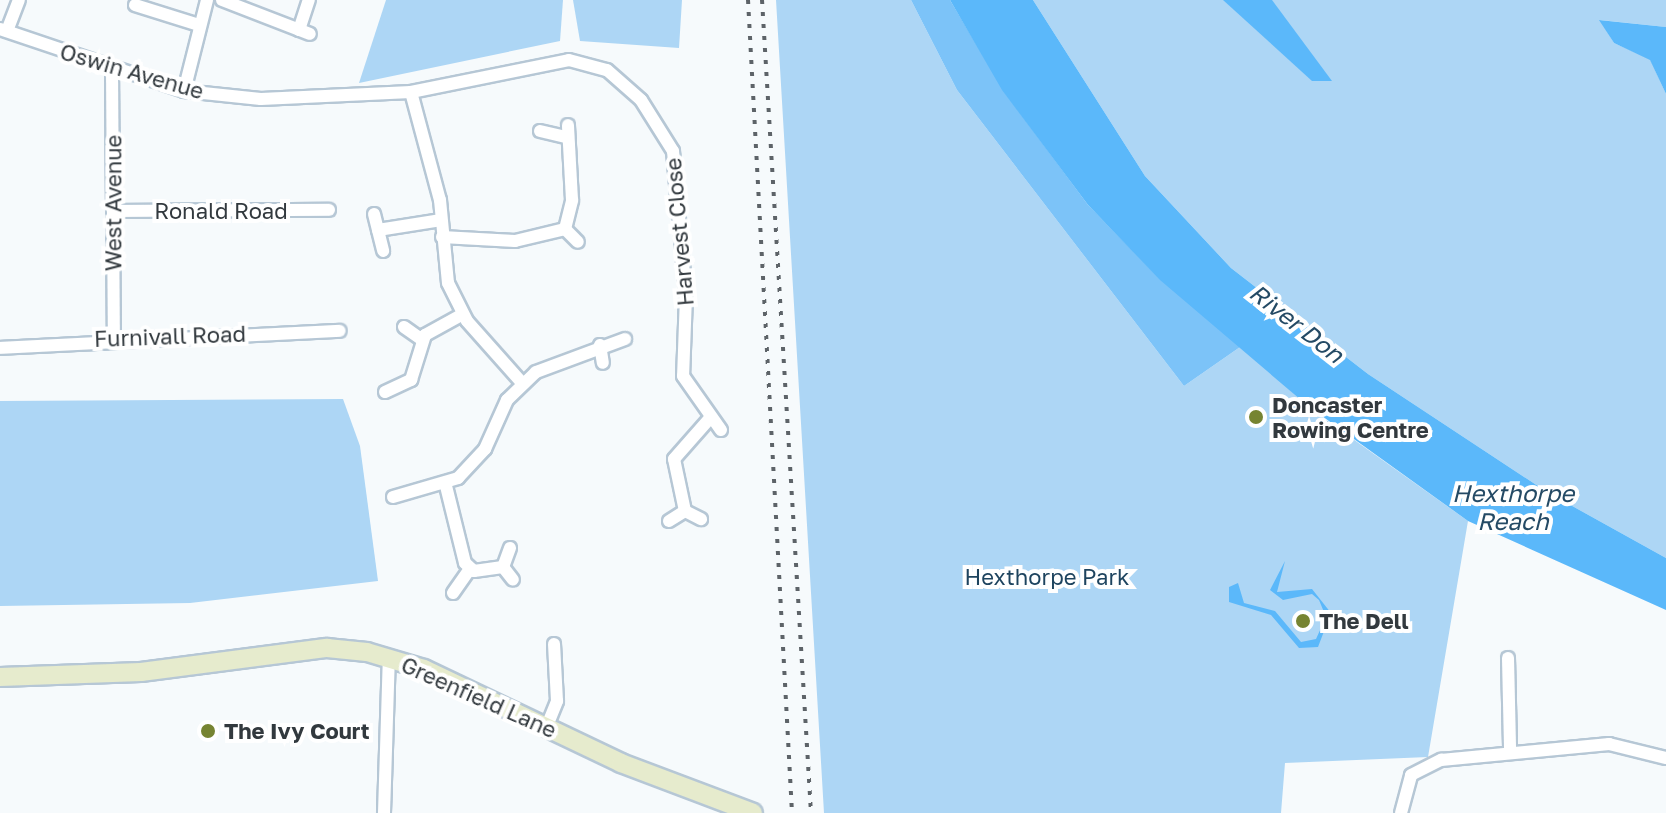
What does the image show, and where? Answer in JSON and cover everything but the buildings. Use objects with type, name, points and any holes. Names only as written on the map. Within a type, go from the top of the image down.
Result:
[{"type":"street","points":[[3,30],[19,0]]},
{"type":"street","points":[[184,91],[207,0]]},
{"type":"street","points":[[222,0],[305,32],[309,0]]},
{"type":"street","points":[[135,5],[158,6],[199,25]]},
{"type":"street","name":"Oswin Avenue","points":[[3,30],[184,91],[313,99],[411,92]]},
{"type":"street","name":"Harvest Close","points":[[411,92],[569,60],[596,65],[630,87],[673,151],[686,305],[683,376],[721,430]]},
{"type":"street","name":"West Avenue","points":[[112,69],[114,337]]},
{"type":"street","points":[[411,92],[441,220],[444,268],[463,314],[522,383]]},
{"type":"street","points":[[540,131],[568,131],[572,200],[565,229]]},
{"type":"street","name":"Ronald Road","points":[[114,211],[329,210]]},
{"type":"street","points":[[374,214],[383,251]]},
{"type":"street","points":[[378,230],[441,220]]},
{"type":"street","points":[[442,237],[515,241],[565,229]]},
{"type":"street","points":[[565,229],[578,242]]},
{"type":"street","points":[[385,392],[411,380],[421,339],[463,314]]},
{"type":"street","points":[[404,327],[421,339]]},
{"type":"street","name":"Furnivall Road","points":[[0,348],[114,337],[340,331]]},
{"type":"street","points":[[393,497],[446,486],[485,449],[522,383],[600,345],[625,339]]},
{"type":"street","points":[[600,345],[603,363]]},
{"type":"street","points":[[685,511],[674,459],[710,418]]},
{"type":"street","points":[[446,486],[470,569]]},
{"type":"street","points":[[685,511],[701,519]]},
{"type":"street","points":[[669,521],[685,511]]},
{"type":"street","points":[[503,567],[510,548]]},
{"type":"street","points":[[470,569],[503,567]]},
{"type":"street","points":[[503,567],[513,580]]},
{"type":"street","points":[[453,593],[470,569]]},
{"type":"street","points":[[547,726],[557,701],[554,644]]},
{"type":"street","name":"Greenfield Lane","points":[[0,677],[141,672],[327,648],[389,657],[547,726],[621,763],[753,813]]},
{"type":"street","points":[[384,813],[389,657]]},
{"type":"street","points":[[1508,658],[1510,749]]},
{"type":"street","points":[[1401,813],[1411,775],[1430,762],[1510,749],[1609,744],[1666,758]]},
{"type":"green space","points":[[386,0],[563,0],[560,41],[359,83]]},
{"type":"green space","points":[[573,0],[682,0],[679,48],[580,41]]},
{"type":"green space","name":"Hexthorpe Park","points":[[776,0],[911,0],[957,90],[1184,386],[1243,345],[1308,407],[1468,521],[1428,757],[1285,763],[1281,813],[824,813]]},
{"type":"green space","points":[[1033,0],[1666,0],[1666,27],[1600,20],[1614,43],[1650,59],[1666,94],[1666,558],[1547,492],[1368,374],[1231,268],[1145,176]]},
{"type":"green space","points":[[343,399],[360,446],[378,581],[190,603],[0,606],[0,401]]},
{"type":"shaded area","points":[[911,0],[950,0],[1005,93],[1088,205],[1161,280],[1243,345],[1184,386],[957,90]]},
{"type":"water","points":[[950,0],[1033,0],[1145,176],[1231,268],[1368,374],[1547,492],[1666,558],[1666,610],[1468,521],[1308,406],[1160,280],[1088,205],[1002,90]]},
{"type":"water","points":[[1223,0],[1272,0],[1332,81],[1312,81]]},
{"type":"water","points":[[1599,20],[1666,27],[1666,94],[1650,60],[1614,43]]},
{"type":"water","points":[[1285,561],[1277,592],[1312,589],[1331,613],[1318,647],[1299,648],[1271,615],[1229,602],[1229,587],[1238,583],[1244,603],[1275,611],[1301,642],[1316,639],[1326,617],[1319,600],[1312,594],[1283,600],[1270,590]]},
{"type":"railway","points":[[748,0],[792,813]]},
{"type":"railway","points":[[762,0],[811,813]]},
{"type":"place","name":"Doncaster Rowing Centre","points":[[1256,417]]},
{"type":"place","name":"The Dell","points":[[1303,621]]},
{"type":"place","name":"The Ivy Court","points":[[208,731]]},
{"type":"water label","name":"River Don","points":[[1297,323]]},
{"type":"water label","name":"Hexthorpe Reach","points":[[1513,507]]}]
